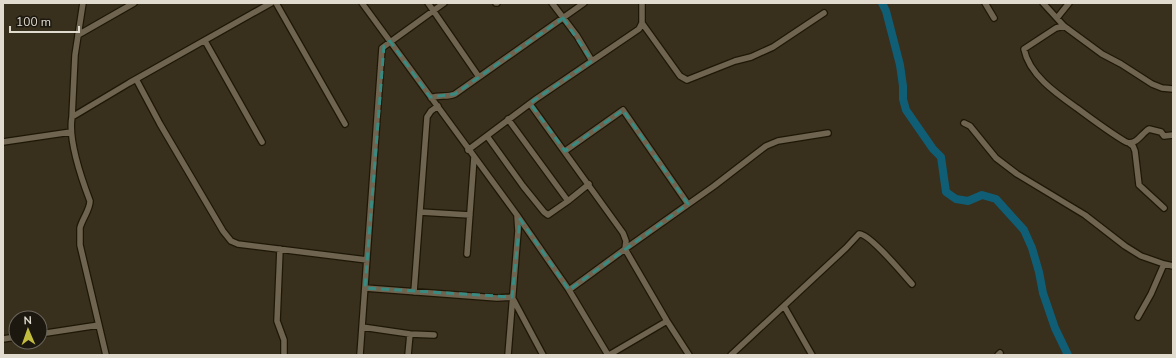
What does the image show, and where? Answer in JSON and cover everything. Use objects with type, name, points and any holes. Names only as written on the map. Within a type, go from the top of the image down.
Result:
[{"type":"street","points":[[83,3],[75,55],[71,132],[79,166],[90,201],[90,205],[86,211],[80,228],[80,245],[106,355]]},
{"type":"street","points":[[78,35],[134,3]]},
{"type":"street","points":[[72,117],[271,3]]},
{"type":"street","points":[[276,3],[345,124]]},
{"type":"street","points":[[362,3],[517,215],[569,290],[609,355],[667,321]]},
{"type":"street","points":[[428,3],[479,77]]},
{"type":"street","points":[[360,355],[382,51],[384,46],[444,3]]},
{"type":"street","points":[[552,3],[577,36],[592,61]]},
{"type":"street","points":[[431,98],[441,95],[451,96],[584,3]]},
{"type":"street","points":[[468,150],[530,104],[639,29],[642,23],[642,3]]},
{"type":"street","points":[[985,3],[994,18]]},
{"type":"street","points":[[1043,3],[1064,26],[1102,54],[1121,64],[1152,84],[1162,88],[1173,89]]},
{"type":"street","points":[[1056,18],[1069,3]]},
{"type":"street","points":[[642,23],[680,76],[687,80],[735,61],[751,57],[773,47],[824,13]]},
{"type":"street","points":[[1064,26],[1056,28],[1030,44],[1024,49],[1026,56],[1041,80],[1058,96],[1105,130],[1133,146],[1135,151],[1139,185],[1164,208]]},
{"type":"street","points":[[205,41],[262,142]]},
{"type":"street","points":[[136,79],[160,124],[231,241],[238,244],[280,250],[367,260]]},
{"type":"street","points":[[530,104],[626,237],[625,249],[667,321],[689,355]]},
{"type":"street","points":[[414,292],[427,117],[431,111],[438,106]]},
{"type":"street","points":[[565,151],[623,110],[688,204]]},
{"type":"street","points":[[508,120],[568,202]]},
{"type":"street","points":[[964,123],[970,126],[996,158],[1017,174],[1085,216],[1141,256],[1173,266]]},
{"type":"street","points":[[1129,143],[1136,141],[1149,129],[1161,132],[1164,136],[1173,135]]},
{"type":"street","points":[[3,142],[71,132]]},
{"type":"street","points":[[569,290],[773,143],[787,139],[828,133]]},
{"type":"street","points":[[487,136],[523,186],[548,215],[568,202],[589,184]]},
{"type":"street","points":[[467,254],[474,157]]},
{"type":"street","points":[[420,212],[470,215]]},
{"type":"street","points":[[508,355],[518,230],[517,215]]},
{"type":"street","points":[[731,355],[846,248],[860,233],[865,235],[884,253],[912,284]]},
{"type":"street","points":[[280,250],[277,321],[284,340],[284,355]]},
{"type":"street","points":[[1138,318],[1151,294],[1164,264]]},
{"type":"street","points":[[365,288],[497,298],[512,297]]},
{"type":"street","points":[[512,297],[543,355]]},
{"type":"street","points":[[784,306],[812,355]]},
{"type":"street","points":[[48,333],[99,325]]},
{"type":"street","points":[[362,327],[410,334],[434,335]]},
{"type":"street","points":[[408,355],[410,334]]},
{"type":"highlighted area","points":[[563,18],[592,61],[530,103],[565,151],[623,110],[688,204],[569,290],[520,219],[512,297],[365,288],[384,46],[390,41],[430,97],[455,94]]},
{"type":"waterway","points":[[882,3],[886,11],[900,65],[903,99],[906,110],[933,149],[941,157],[946,192],[956,199],[968,201],[982,195],[996,199],[1024,230],[1032,248],[1043,293],[1055,328],[1068,355]]}]
